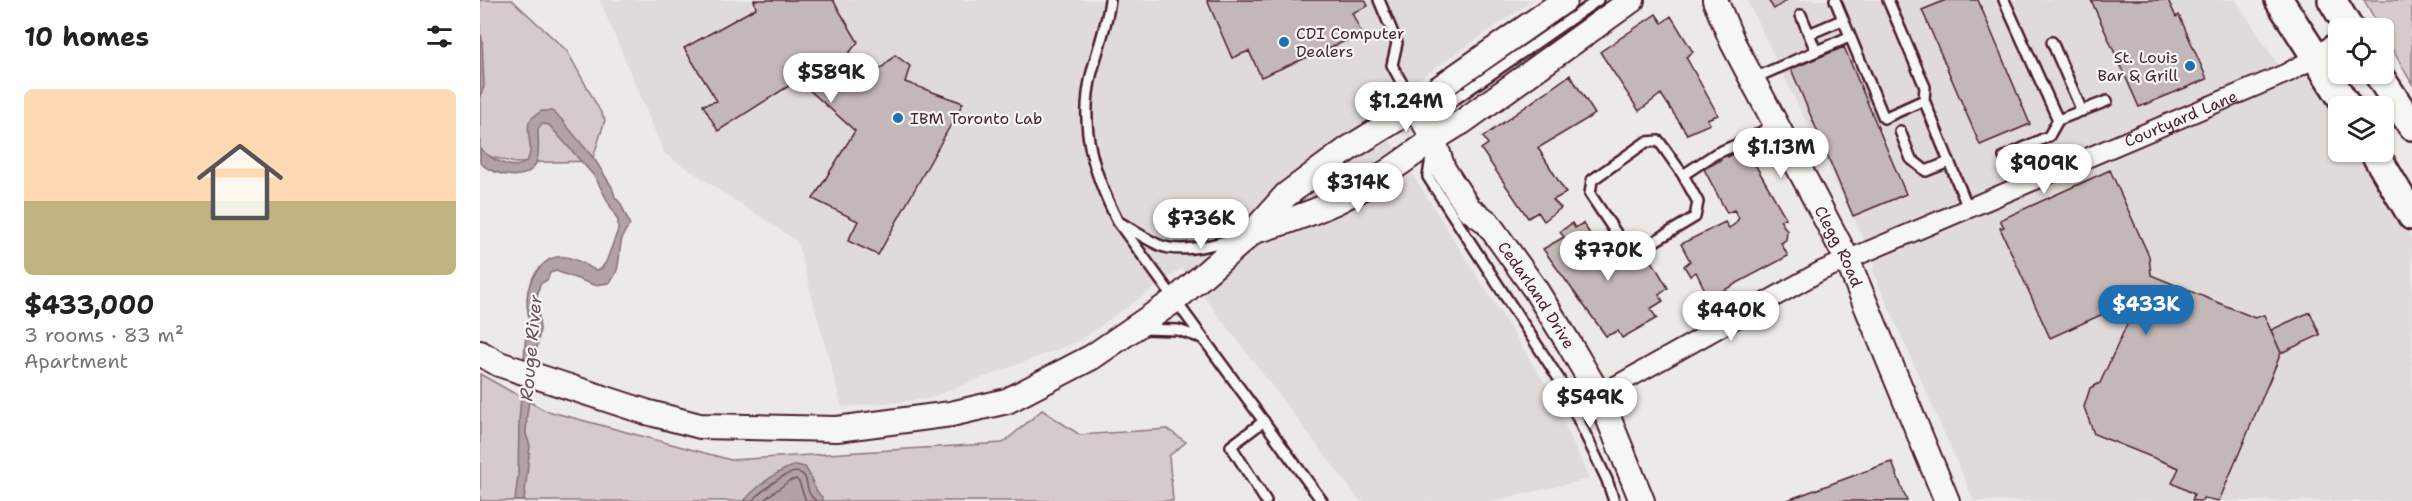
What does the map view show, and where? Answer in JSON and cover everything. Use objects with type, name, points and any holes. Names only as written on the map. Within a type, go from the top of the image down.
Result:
[{"type":"main road","points":[[2332,0],[2343,18]]},
{"type":"main road","points":[[2288,5],[2316,57],[2341,96]]},
{"type":"main road","points":[[2385,84],[2412,126]]},
{"type":"main road","points":[[2380,162],[2412,216]]},
{"type":"street","points":[[489,358],[550,381],[646,412],[700,426],[837,429],[951,414],[1006,401],[1092,357],[1175,300],[1254,231],[1286,195],[1357,142],[1416,107],[1446,82],[1565,0]]},
{"type":"street","points":[[1254,231],[1281,224],[1365,186],[1398,165],[1433,138],[1462,122],[1632,0]]},
{"type":"street","name":"Clegg Road","points":[[1714,0],[1733,43],[1847,258],[1947,501]]},
{"type":"street","name":"Courtyard Lane","points":[[1599,395],[1847,258],[2256,86],[2301,66],[2328,48]]},
{"type":"street","name":"Cedarland Drive","points":[[1416,107],[1433,138],[1443,169],[1469,209],[1487,222],[1535,289],[1599,395],[1642,501]]},
{"type":"street","points":[[1314,175],[1321,189],[1334,201]]},
{"type":"lane","points":[[1110,0],[1108,19],[1090,77],[1086,122],[1096,175],[1118,222],[1322,501]]},
{"type":"lane","points":[[1379,0],[1398,43],[1392,65],[1416,107]]},
{"type":"lane","points":[[1598,0],[1448,104],[1436,122],[1428,177],[1559,379],[1607,480],[1614,501]]},
{"type":"lane","points":[[1835,0],[1884,118],[1924,100]]},
{"type":"lane","points":[[1888,0],[1925,87],[1924,100],[1968,208]]},
{"type":"lane","points":[[2004,0],[2058,120]]},
{"type":"lane","points":[[2327,0],[2341,18]]},
{"type":"lane","points":[[1801,15],[1816,51]]},
{"type":"lane","points":[[1809,34],[1842,20]]},
{"type":"lane","points":[[1752,79],[1849,37]]},
{"type":"lane","points":[[2052,42],[2082,111]]},
{"type":"lane","points":[[2004,157],[2049,136],[2058,120],[2107,101]]},
{"type":"lane","points":[[1683,175],[1715,154],[1752,138],[1775,123]]},
{"type":"lane","points":[[1900,131],[1911,159],[1926,171],[1949,162]]},
{"type":"lane","points":[[1659,141],[1683,175],[1698,202],[1695,217],[1640,250],[1626,248],[1590,194],[1592,180],[1646,142],[1659,141]]},
{"type":"lane","points":[[1118,222],[1161,246],[1190,248],[1211,246],[1254,231]]},
{"type":"lane","points":[[1134,329],[1178,330],[1203,338]]},
{"type":"lane","points":[[1264,421],[1231,446],[1266,501]]},
{"type":"shaded area","points":[[480,0],[512,0],[567,51],[605,120],[592,161],[515,163],[480,154]]},
{"type":"shaded area","points":[[600,0],[1533,0],[1369,114],[1397,150],[1548,388],[1589,479],[1493,501],[1360,501],[1182,268],[1079,341],[926,399],[842,407],[797,241],[664,153]]},
{"type":"shaded area","points":[[1747,0],[2236,0],[2290,84],[2303,79],[2322,77],[2332,96],[2328,96],[2328,162],[2375,162],[2412,240],[2412,501],[1974,501],[1873,271],[1875,263]]},
{"type":"shaded area","points":[[2364,0],[2412,0],[2412,84],[2394,52],[2394,18],[2374,18]]},
{"type":"shaded area","points":[[480,374],[544,410],[731,460],[1003,443],[1042,410],[1080,435],[1167,429],[1186,442],[1169,456],[1173,501],[480,501]]},
{"type":"water","points":[[480,33],[484,87],[480,96]]},
{"type":"water","name":"Rouge River","points":[[542,111],[552,111],[561,119],[595,160],[612,187],[630,225],[622,239],[617,270],[609,283],[594,285],[556,271],[550,273],[547,280],[540,284],[537,297],[540,329],[527,414],[526,434],[530,446],[524,501],[515,501],[530,284],[539,268],[553,258],[570,258],[595,270],[601,269],[618,230],[618,221],[595,177],[549,125],[542,124],[538,129],[536,163],[525,174],[501,174],[480,163],[480,148],[490,157],[504,164],[525,163],[530,153],[529,123]]},
{"type":"water","points":[[796,465],[805,467],[822,501],[744,501],[767,480]]},
{"type":"building","name":"IBM Toronto Lab","points":[[754,0],[833,0],[858,42],[840,64],[866,83],[895,55],[910,66],[905,82],[963,103],[878,255],[848,241],[858,221],[813,199],[855,131],[798,80],[718,131],[703,105],[717,101],[684,48],[756,8]]},
{"type":"building","name":"CDI Computer Dealers","points":[[1207,0],[1365,0],[1368,6],[1352,13],[1362,34],[1261,77],[1249,51],[1232,58]]},
{"type":"building","points":[[1768,0],[1787,0],[1774,9]]},
{"type":"building","points":[[1946,0],[1978,0],[2030,124],[1980,145],[1922,10]]},
{"type":"building","points":[[2091,0],[2168,0],[2176,17],[2179,15],[2207,79],[2139,107]]},
{"type":"building","points":[[1656,14],[1662,23],[1671,16],[1693,52],[1686,57],[1718,115],[1707,119],[1710,124],[1687,134],[1661,94],[1639,111],[1600,52]]},
{"type":"building","points":[[1844,47],[1906,194],[1853,216],[1791,69]]},
{"type":"building","points":[[1570,75],[1595,114],[1538,148],[1566,193],[1553,200],[1561,208],[1544,221],[1538,212],[1528,218],[1481,149],[1488,144],[1483,137]]},
{"type":"building","points":[[1745,147],[1786,218],[1780,220],[1787,231],[1786,240],[1781,243],[1788,256],[1709,298],[1696,272],[1690,276],[1684,266],[1690,261],[1681,244],[1725,222],[1729,228],[1739,218],[1734,210],[1727,213],[1704,169],[1721,160],[1718,155],[1726,151],[1728,157]]},
{"type":"building","points":[[2110,170],[2149,256],[2151,275],[2255,318],[2264,315],[2281,353],[2219,501],[2203,498],[2202,501],[2192,501],[2194,494],[2172,483],[2179,468],[2094,434],[2084,407],[2090,388],[2100,383],[2128,322],[2105,313],[2050,338],[2000,228],[2004,227],[2000,220]]},
{"type":"building","points":[[1572,223],[1575,228],[1583,223],[1607,261],[1619,253],[1622,258],[1630,252],[1638,262],[1649,256],[1668,288],[1659,295],[1663,301],[1650,309],[1657,318],[1622,338],[1618,331],[1606,336],[1543,249],[1564,237],[1560,232]]},
{"type":"building","points":[[2310,312],[2320,335],[2281,353],[2271,330]]},
{"type":"building","points":[[1892,462],[1907,501],[1785,501],[1885,464]]},
{"type":"place","name":"CDI Computer Dealers","points":[[1284,42]]},
{"type":"place","name":"St. Louis Bar & Grill","points":[[2190,66]]},
{"type":"place","name":"IBM Toronto Lab","points":[[898,118]]}]
